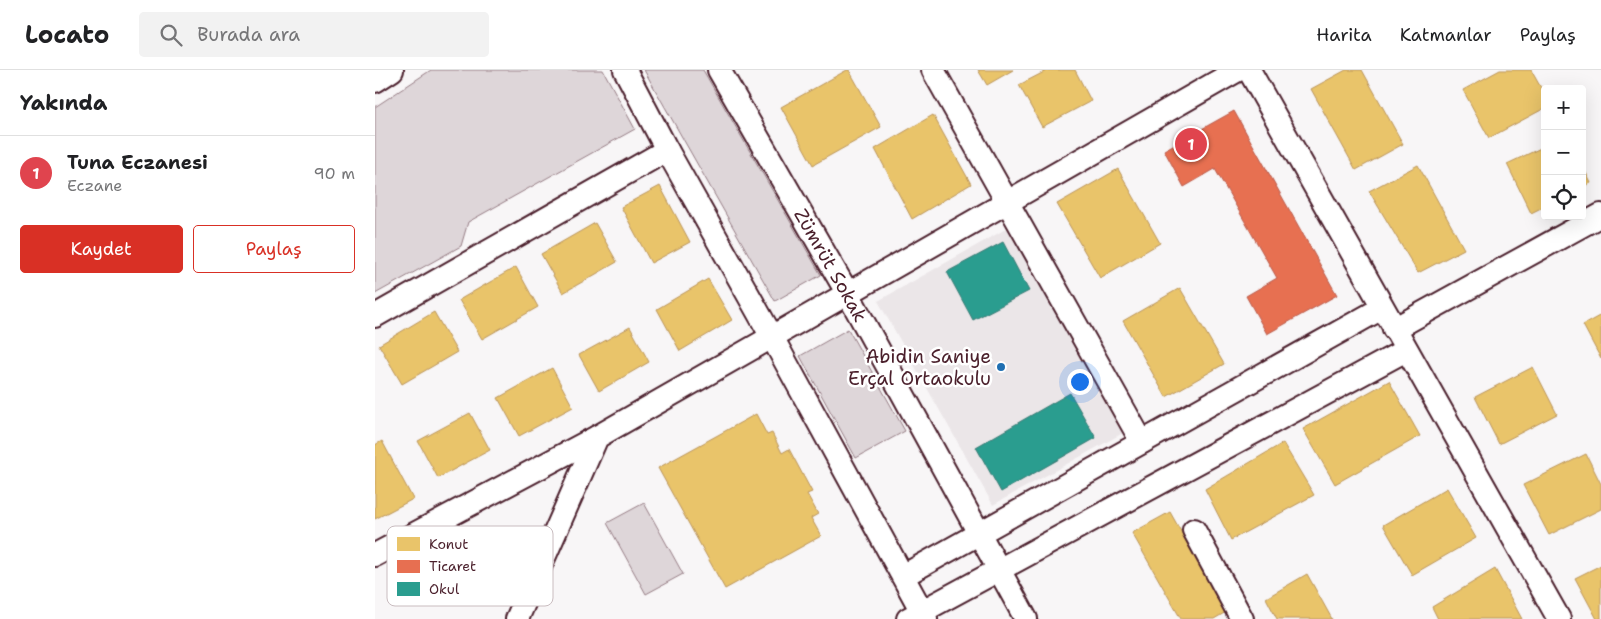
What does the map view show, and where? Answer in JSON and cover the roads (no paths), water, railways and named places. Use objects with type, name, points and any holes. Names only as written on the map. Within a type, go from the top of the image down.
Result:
[{"type":"street","points":[[375,81],[392,70]]},
{"type":"street","points":[[625,70],[667,150],[903,576],[919,616],[1000,569],[1406,350]]},
{"type":"street","name":"Zümrüt Sokak","points":[[719,70],[848,294],[1027,619]]},
{"type":"street","points":[[933,70],[1142,442]]},
{"type":"street","points":[[430,526],[597,437],[1238,70]]},
{"type":"street","points":[[1249,70],[1559,619]]},
{"type":"street","points":[[375,316],[667,150]]},
{"type":"street","points":[[1394,329],[1601,215]]},
{"type":"street","points":[[903,576],[1382,308]]},
{"type":"street","points":[[553,537],[597,437]]},
{"type":"street","points":[[1194,530],[1242,619]]},
{"type":"street","points":[[375,555],[387,549]]},
{"type":"street","points":[[517,619],[523,606]]},
{"type":"place","name":"Tuna Eczanesi","points":[[1191,144]]},
{"type":"place","name":"Abidin Saniye Erçal Ortaokulu","points":[[1001,367]]}]
